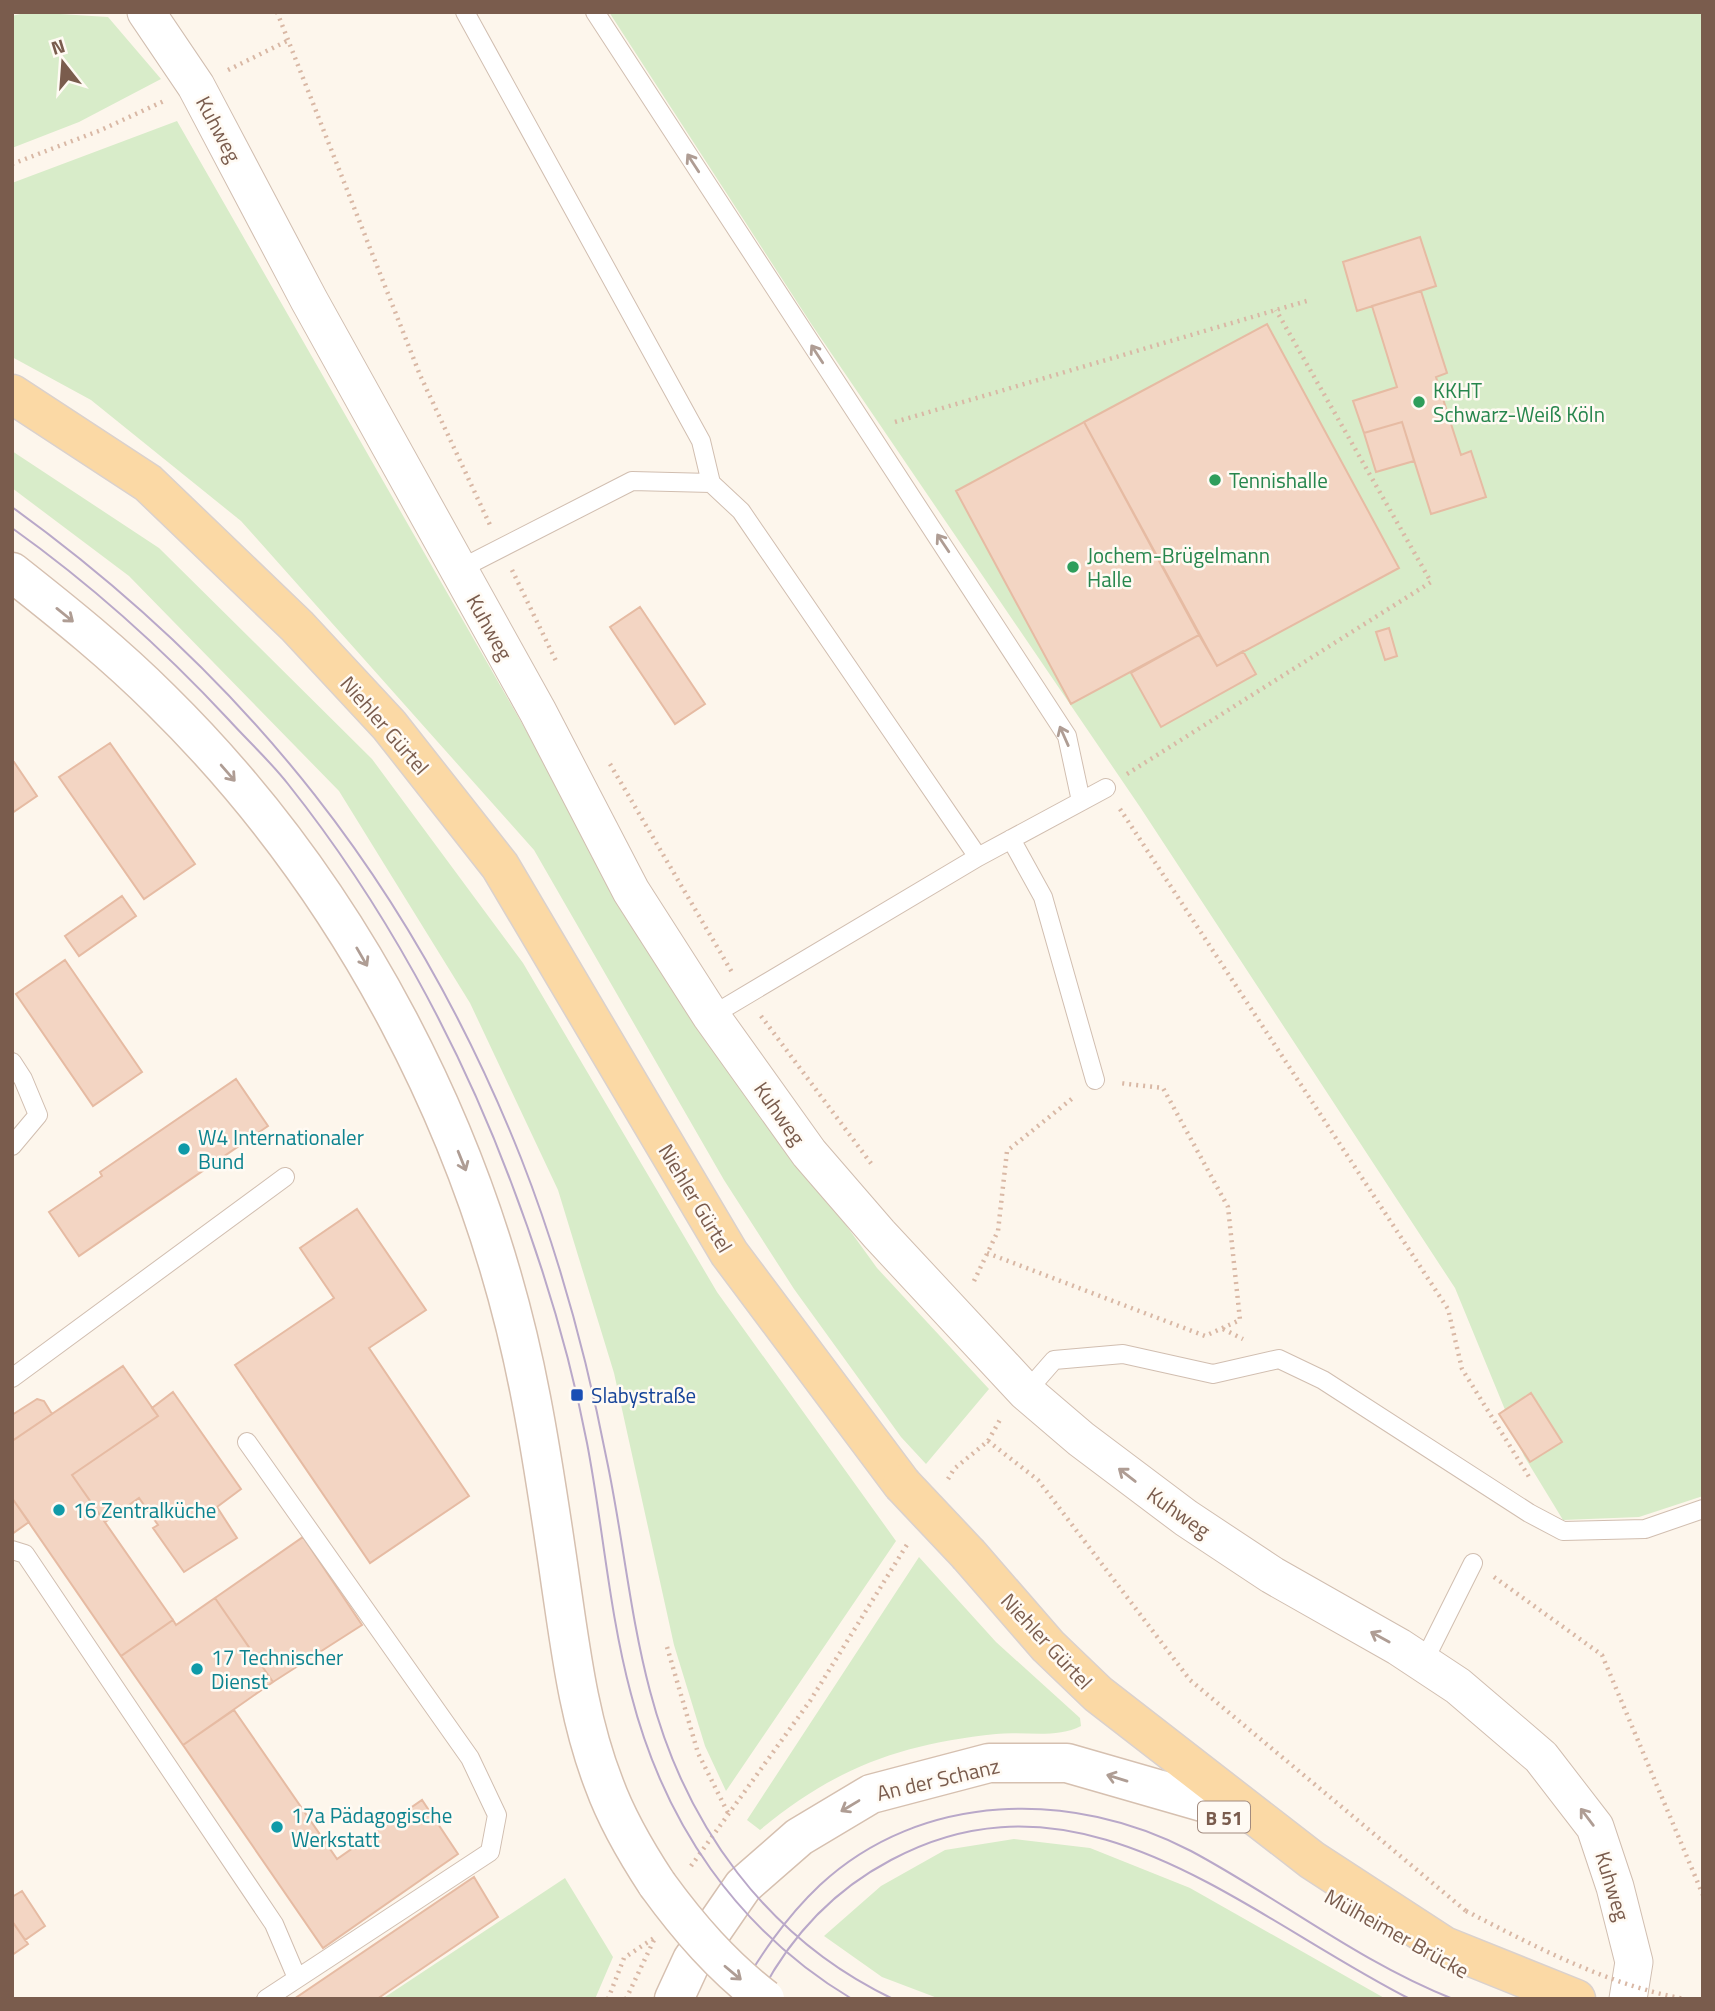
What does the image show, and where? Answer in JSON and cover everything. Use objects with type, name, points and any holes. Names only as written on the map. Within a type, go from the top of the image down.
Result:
[{"type":"main road","name":"Niehler Gürtel","points":[[12,394],[148,483],[297,626],[389,726],[500,866],[729,1253],[955,1575]]},
{"type":"main road","name":"Niehler Gürtel","points":[[12,417],[114,482],[233,589],[393,753],[535,953],[714,1268],[897,1494],[969,1555],[1048,1646],[1098,1695],[1312,1860],[1444,1946]]},
{"type":"main road","points":[[12,572],[116,658],[163,702],[230,774],[294,854],[331,908],[415,1052],[467,1172],[514,1318],[540,1447],[584,1722],[618,1816],[670,1881],[707,1948],[765,1999]]},
{"type":"main road","name":"Mülheimer Brücke","points":[[955,1575],[1045,1674],[1330,1899],[1461,1970],[1535,1999]]},
{"type":"main road","name":"An der Schanz","points":[[674,1999],[692,1960],[744,1886],[799,1837],[871,1794],[989,1763],[1067,1763],[1206,1803]]},
{"type":"main road","name":"Mülheimer Brücke","points":[[1444,1946],[1576,1999]]},
{"type":"street","name":"Kuhweg","points":[[143,18],[196,86],[309,300],[631,891],[711,1016],[808,1153],[1026,1392],[1082,1439],[1186,1518],[1272,1575],[1423,1663],[1500,1719],[1541,1757],[1595,1828],[1615,1887],[1634,1962],[1628,1999]]},
{"type":"lane","points":[[465,12],[701,441],[711,484],[741,511],[978,857]]},
{"type":"lane","points":[[595,12],[1067,736],[1081,801]]},
{"type":"lane","points":[[458,570],[632,481],[711,484]]},
{"type":"lane","points":[[711,1016],[978,857],[1106,788]]},
{"type":"lane","points":[[1011,839],[1043,897],[1095,1080]]},
{"type":"lane","points":[[12,1062],[23,1079],[38,1115],[12,1146]]},
{"type":"lane","points":[[12,1378],[285,1177]]},
{"type":"lane","points":[[1026,1392],[1054,1360],[1123,1354],[1213,1374],[1279,1359],[1323,1380],[1529,1513],[1563,1531],[1645,1529],[1703,1509]]},
{"type":"lane","points":[[247,1442],[470,1758],[497,1815],[490,1852],[265,1999]]},
{"type":"lane","points":[[12,1550],[25,1554],[274,1924],[297,1978]]},
{"type":"lane","points":[[1423,1663],[1473,1563]]},
{"type":"path","points":[[276,12],[420,375],[560,670]]},
{"type":"path","points":[[12,164],[101,130],[287,41]]},
{"type":"path","points":[[867,430],[1310,300]]},
{"type":"path","points":[[1276,310],[1431,582],[1106,788],[1448,1309],[1462,1369],[1563,1531]]},
{"type":"path","points":[[605,754],[745,994],[874,1168]]},
{"type":"path","points":[[964,1277],[972,1285],[987,1253],[998,1231],[1007,1151],[1095,1080],[1163,1088],[1228,1207],[1240,1320],[1205,1336],[987,1253]]},
{"type":"path","points":[[947,1481],[954,1469],[988,1441],[1038,1480],[1190,1680],[1466,1911],[1562,1961],[1663,1995],[1684,1999]]},
{"type":"path","points":[[670,1881],[729,1815],[810,1701],[911,1539]]},
{"type":"path","points":[[1473,1563],[1602,1655],[1703,1895]]},
{"type":"path","points":[[667,1647],[698,1753],[729,1815]]},
{"type":"path","points":[[626,1999],[660,1926]]},
{"type":"path","points":[[608,1999],[624,1958],[654,1938]]},
{"type":"green space","points":[[28,12],[108,17],[161,79],[79,122],[12,148],[12,16]]},
{"type":"green space","points":[[609,12],[1703,12],[1703,1496],[1639,1517],[1563,1520],[1524,1456],[1455,1288],[1140,807],[812,325]]},
{"type":"green space","points":[[177,121],[670,982],[877,1268],[989,1389],[926,1464],[901,1437],[794,1289],[724,1180],[534,850],[241,521],[91,400],[12,357],[12,183]]},
{"type":"green space","points":[[12,451],[159,548],[372,759],[523,963],[717,1292],[896,1541],[726,1791],[705,1746],[674,1645],[614,1373],[558,1190],[470,1003],[339,791],[129,576],[12,488]]},
{"type":"green space","points":[[919,1557],[996,1642],[1080,1718],[1081,1726],[1061,1732],[1007,1733],[962,1738],[899,1752],[870,1762],[815,1790],[760,1830],[747,1820]]},
{"type":"green space","points":[[1014,1839],[1090,1848],[1190,1888],[1386,1999],[940,1999],[882,1977],[824,1936],[881,1886],[945,1850]]},
{"type":"green space","points":[[565,1878],[613,1957],[595,1999],[382,1999]]},
{"type":"building","points":[[1420,237],[1436,286],[1357,311],[1343,262]]},
{"type":"building","points":[[1421,291],[1447,373],[1436,377],[1461,455],[1471,451],[1486,497],[1431,514],[1402,422],[1364,433],[1353,401],[1397,387],[1372,306]]},
{"type":"building","points":[[1267,324],[1399,568],[1217,666],[1084,422]]},
{"type":"building","points":[[1084,422],[1199,635],[1071,704],[956,491]]},
{"type":"building","points":[[1402,422],[1414,461],[1376,472],[1364,433]]},
{"type":"building","points":[[640,607],[705,704],[675,724],[610,627]]},
{"type":"building","points":[[1389,628],[1397,656],[1385,660],[1376,632]]},
{"type":"building","points":[[1199,635],[1217,666],[1243,651],[1256,674],[1161,727],[1131,673]]},
{"type":"building","points":[[110,743],[195,864],[144,899],[59,777]]},
{"type":"building","points":[[14,762],[37,796],[12,813],[12,763]]},
{"type":"building","points":[[122,896],[136,916],[79,956],[65,936]]},
{"type":"building","points":[[65,960],[142,1072],[93,1106],[16,994]]},
{"type":"building","name":"W4 Internationaler Bund","points":[[236,1079],[268,1126],[79,1256],[49,1212],[102,1176],[100,1172]]},
{"type":"building","points":[[357,1209],[426,1310],[369,1348],[469,1496],[370,1563],[235,1365],[334,1298],[300,1248]]},
{"type":"building","name":"16 Zentralküche","points":[[123,1366],[158,1416],[72,1475],[173,1620],[121,1656],[12,1498],[12,1441]]},
{"type":"building","points":[[173,1392],[241,1489],[217,1507],[237,1538],[184,1572],[153,1528],[158,1525],[139,1498],[105,1522],[72,1475],[158,1416],[152,1408]]},
{"type":"building","points":[[1531,1393],[1562,1442],[1530,1462],[1499,1414]]},
{"type":"building","points":[[37,1399],[44,1401],[52,1414],[12,1441],[12,1415]]},
{"type":"building","points":[[12,1498],[29,1522],[12,1534]]},
{"type":"building","points":[[303,1537],[362,1625],[273,1682],[215,1598]]},
{"type":"building","name":"17 Technischer Dienst","points":[[215,1598],[273,1682],[183,1745],[121,1656],[173,1620],[176,1625]]},
{"type":"building","name":"17a Pädagogische Werkstatt","points":[[234,1710],[337,1859],[422,1800],[458,1854],[323,1948],[183,1745]]},
{"type":"building","points":[[474,1877],[498,1917],[377,1999],[294,1999]]},
{"type":"building","points":[[22,1891],[45,1926],[25,1940],[12,1921],[12,1897]]},
{"type":"building","points":[[12,1921],[28,1944],[12,1955]]},
{"type":"tram line","points":[[12,507],[97,573],[176,643],[248,716],[314,795],[375,878],[429,966],[478,1059],[521,1158],[560,1269],[599,1422],[643,1663],[665,1740],[685,1787],[709,1832],[737,1873],[770,1911],[807,1944],[848,1974],[893,1999]]},
{"type":"tram line","points":[[12,528],[70,572],[152,643],[274,767],[355,876],[415,974],[490,1129],[545,1278],[564,1344],[587,1443],[623,1663],[645,1741],[663,1786],[685,1829],[740,1906],[774,1940],[811,1971],[852,1999]]},
{"type":"tram line","points":[[735,1999],[763,1953],[795,1911],[820,1885],[860,1854],[904,1831],[951,1817],[999,1810],[1048,1810],[1097,1817],[1145,1831],[1191,1851],[1385,1967],[1453,1999]]},
{"type":"tram line","points":[[758,1999],[783,1956],[798,1937],[831,1902],[870,1872],[891,1860],[961,1833],[1030,1827],[1096,1837],[1161,1860],[1225,1892],[1410,1999]]},
{"type":"place","name":"KKHT Schwarz-Weiß Köln","points":[[1419,402]]},
{"type":"place","name":"Tennishalle","points":[[1215,480]]},
{"type":"place","name":"Jochem-Brügelmann Halle","points":[[1073,567]]},
{"type":"place","name":"W4 Internationaler Bund","points":[[184,1149]]},
{"type":"place","name":"Slabystraße","points":[[577,1395]]},
{"type":"place","name":"16 Zentralküche","points":[[59,1510]]},
{"type":"place","name":"17 Technischer Dienst","points":[[197,1669]]},
{"type":"place","name":"17a Pädagogische Werkstatt","points":[[277,1827]]}]
